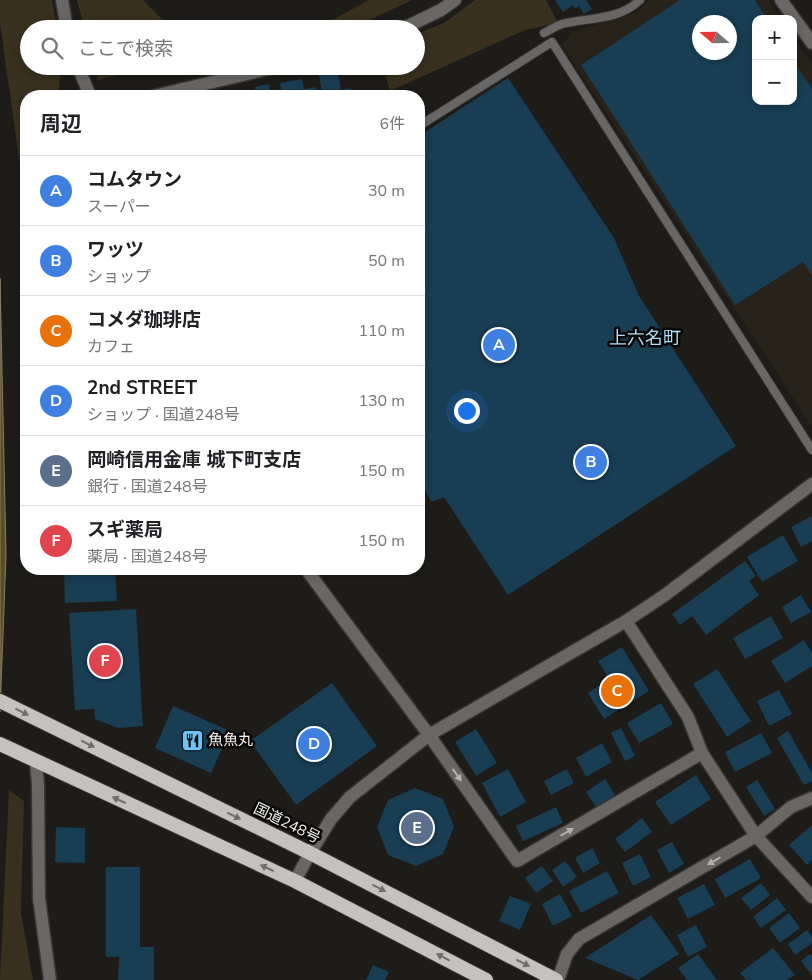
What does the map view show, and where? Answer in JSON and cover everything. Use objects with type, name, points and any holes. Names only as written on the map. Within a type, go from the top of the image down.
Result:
[{"type":"highway","name":"国道248号","points":[[0,701],[310,853],[557,980]]},
{"type":"highway","points":[[0,744],[296,881],[486,980]]},
{"type":"street","points":[[62,0],[65,20]]},
{"type":"street","points":[[420,20],[441,10],[455,0]]},
{"type":"street","points":[[781,0],[812,43]]},
{"type":"street","points":[[82,75],[88,90]]},
{"type":"street","points":[[179,90],[242,75]]},
{"type":"street","points":[[296,881],[310,853],[331,819],[350,797],[429,735],[626,621],[812,484]]},
{"type":"street","points":[[310,575],[429,735],[517,861],[702,753]]},
{"type":"street","points":[[626,621],[688,717],[702,753],[756,836],[812,897]]},
{"type":"street","points":[[36,762],[38,785],[38,898],[50,980]]},
{"type":"street","points":[[557,980],[568,954],[579,939],[756,836],[791,808],[812,798]]},
{"type":"lane","points":[[544,33],[561,25],[608,17],[634,5],[640,0]]},
{"type":"lane","points":[[425,122],[552,42],[812,450]]},
{"type":"shaded area","points":[[0,0],[52,0],[55,20],[20,20],[20,75],[60,75],[59,90],[20,90],[20,166],[0,23]]},
{"type":"shaded area","points":[[77,0],[143,0],[163,20],[83,20]]},
{"type":"shaded area","points":[[369,0],[412,0],[370,20],[327,20],[334,19]]},
{"type":"shaded area","points":[[475,0],[546,0],[558,23],[525,30],[392,90],[390,90],[386,75],[425,75],[425,30],[444,23]]},
{"type":"shaded area","points":[[650,0],[767,0],[778,15],[752,15],[752,105],[797,105],[797,42],[812,65],[812,427],[562,45],[572,32],[635,13]]},
{"type":"shaded area","points":[[96,75],[120,75],[104,78],[98,81]]},
{"type":"shaded area","points":[[0,278],[6,555],[0,712]]},
{"type":"shaded area","points":[[9,790],[24,801],[21,914],[33,980],[0,980]]},
{"type":"building","points":[[555,0],[586,0],[592,9],[584,14],[579,6],[575,9],[573,5],[563,12]]},
{"type":"building","points":[[680,0],[755,0],[764,15],[752,15],[752,105],[797,105],[797,66],[812,89],[812,275],[803,262],[735,305],[581,65]]},
{"type":"building","points":[[319,75],[338,75],[341,90],[322,90]]},
{"type":"building","points":[[508,78],[614,238],[639,296],[736,446],[508,595],[444,497],[432,502],[425,491],[425,132]]},
{"type":"building","points":[[302,79],[304,89],[316,87],[317,90],[281,90],[280,83]]},
{"type":"building","points":[[269,84],[270,90],[255,90],[255,87]]},
{"type":"building","points":[[812,516],[812,541],[801,547],[791,527]]},
{"type":"building","points":[[783,535],[798,561],[762,582],[747,557]]},
{"type":"building","points":[[745,561],[756,576],[749,581],[759,595],[706,635],[692,616],[680,625],[672,614]]},
{"type":"building","points":[[64,575],[115,575],[117,601],[65,603]]},
{"type":"building","points":[[801,595],[811,612],[791,623],[782,607]]},
{"type":"building","points":[[136,609],[143,726],[118,728],[95,719],[94,709],[75,710],[69,613]]},
{"type":"building","points":[[771,616],[783,638],[745,659],[733,638]]},
{"type":"building","points":[[804,640],[812,653],[812,666],[785,683],[771,661]]},
{"type":"building","points":[[622,647],[649,691],[604,719],[588,693],[609,679],[598,661]]},
{"type":"building","points":[[717,669],[751,721],[727,737],[693,684]]},
{"type":"building","points":[[332,683],[377,746],[296,805],[250,741]]},
{"type":"building","points":[[779,690],[792,714],[769,726],[757,701]]},
{"type":"building","points":[[661,703],[673,724],[639,743],[627,723]]},
{"type":"building","name":"魚魚丸","points":[[173,706],[230,731],[211,773],[155,748]]},
{"type":"building","points":[[621,728],[635,756],[625,761],[611,733]]},
{"type":"building","points":[[476,729],[497,763],[476,776],[455,742]]},
{"type":"building","points":[[788,731],[812,773],[812,781],[804,785],[777,738]]},
{"type":"building","points":[[761,733],[772,753],[735,772],[725,752]]},
{"type":"building","points":[[602,743],[612,762],[586,777],[576,758]]},
{"type":"building","points":[[508,769],[526,802],[500,817],[482,783]]},
{"type":"building","points":[[567,769],[574,783],[551,795],[544,781]]},
{"type":"building","points":[[696,775],[711,799],[671,825],[655,802]]},
{"type":"building","points":[[605,779],[615,795],[596,807],[586,792]]},
{"type":"building","points":[[757,780],[775,809],[764,816],[746,787]]},
{"type":"building","points":[[415,788],[443,799],[454,827],[443,854],[416,866],[388,855],[377,827],[388,800]]},
{"type":"building","points":[[556,807],[563,823],[523,841],[516,826]]},
{"type":"building","points":[[642,818],[652,832],[625,852],[615,839]]},
{"type":"building","points":[[812,825],[812,860],[807,865],[789,845]]},
{"type":"building","points":[[56,827],[85,828],[85,863],[55,862]]},
{"type":"building","points":[[672,842],[684,864],[669,873],[657,850]]},
{"type":"building","points":[[592,848],[600,863],[583,873],[575,858]]},
{"type":"building","points":[[640,854],[651,877],[633,886],[622,863]]},
{"type":"building","points":[[750,859],[761,878],[725,898],[715,879]]},
{"type":"building","points":[[565,861],[577,877],[563,887],[552,870]]},
{"type":"building","points":[[542,866],[553,881],[536,893],[525,878]]},
{"type":"building","points":[[106,867],[140,867],[140,947],[154,947],[154,980],[118,980],[119,957],[106,957]]},
{"type":"building","points":[[607,871],[619,893],[581,913],[569,891]]},
{"type":"building","points":[[761,883],[770,895],[751,910],[741,898]]},
{"type":"building","points":[[704,884],[715,905],[688,919],[677,898]]},
{"type":"building","points":[[560,894],[572,916],[553,926],[542,904]]},
{"type":"building","points":[[510,896],[531,904],[520,930],[499,921]]},
{"type":"building","points":[[777,898],[786,910],[761,928],[753,917]]},
{"type":"building","points":[[789,913],[800,928],[780,943],[769,928]]},
{"type":"building","points":[[651,915],[679,954],[638,980],[585,958]]},
{"type":"building","points":[[696,925],[707,947],[688,957],[677,935]]},
{"type":"building","points":[[807,930],[812,937],[812,943],[795,955],[788,944]]},
{"type":"building","points":[[773,948],[795,975],[787,980],[746,980],[740,973]]},
{"type":"building","points":[[698,954],[717,980],[687,980],[678,968]]},
{"type":"building","points":[[810,954],[812,956],[812,976],[801,961]]},
{"type":"building","points":[[373,965],[389,972],[385,980],[366,980]]},
{"type":"place","name":"コムタウン","points":[[499,345]]},
{"type":"place","name":"ワッツ","points":[[591,462]]},
{"type":"place","name":"スギ薬局","points":[[105,661]]},
{"type":"place","name":"コメダ珈琲店","points":[[617,691]]},
{"type":"place","name":"魚魚丸","points":[[192,740]]},
{"type":"place","name":"2nd STREET","points":[[314,744]]},
{"type":"place","name":"岡崎信用金庫 城下町支店","points":[[417,828]]},
{"type":"district","name":"上六名町","points":[[645,338]]}]
